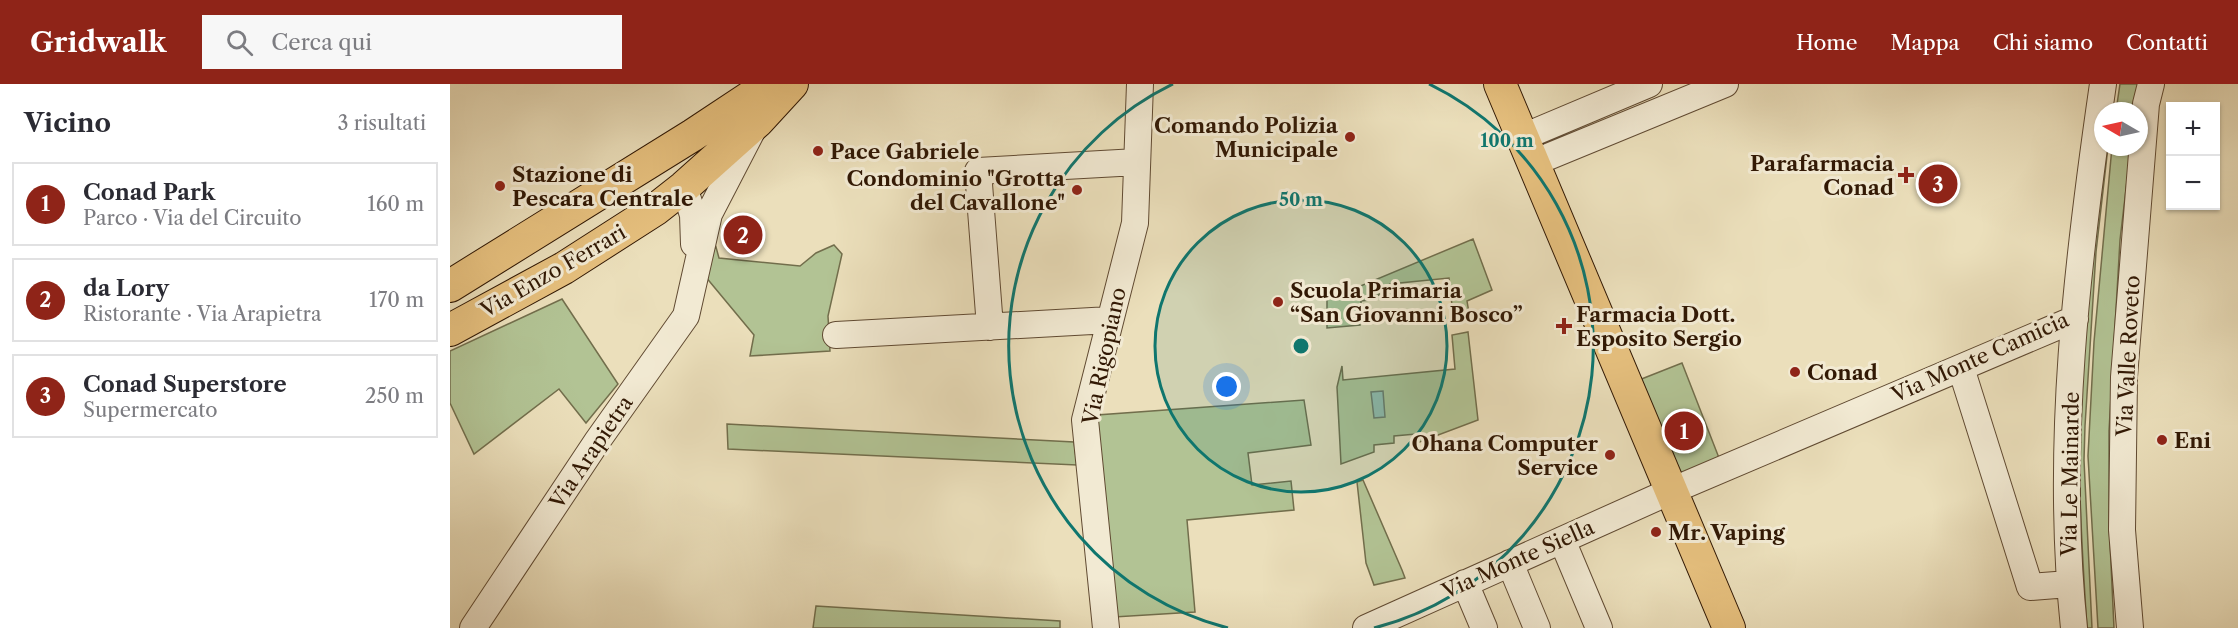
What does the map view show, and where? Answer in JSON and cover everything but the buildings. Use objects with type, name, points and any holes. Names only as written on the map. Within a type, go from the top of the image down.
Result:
[{"type":"main road","name":"Via Enzo Ferrari","points":[[450,286],[693,135],[770,84]]},
{"type":"main road","name":"Via Enzo Ferrari","points":[[450,330],[564,268],[656,209],[684,188],[711,161],[758,121],[792,84]]},
{"type":"main road","points":[[1500,84],[1729,628]]},
{"type":"main road","points":[[693,135],[685,145],[687,157],[697,164],[706,164],[711,161]]},
{"type":"main road","points":[[654,159],[663,159],[670,163],[684,188]]},
{"type":"street","name":"Via Rigopiano","points":[[1106,628],[1085,420],[1135,223],[1140,84]]},
{"type":"street","points":[[1528,150],[1649,84]]},
{"type":"street","points":[[1528,150],[1725,84]]},
{"type":"street","name":"Via Monte Camicia","points":[[1671,491],[2075,320],[2086,203],[2103,84]]},
{"type":"street","name":"Via Valle Roveto","points":[[2130,628],[2122,530],[2124,377],[2146,104],[2151,84]]},
{"type":"street","name":"Via Arapietra","points":[[473,628],[598,440],[686,316],[709,214],[758,121]]},
{"type":"street","points":[[990,327],[978,171],[1137,162]]},
{"type":"street","name":"Via Arapietra","points":[[684,188],[693,215],[695,271]]},
{"type":"street","points":[[836,336],[1110,320]]},
{"type":"street","name":"Via Le Mainarde","points":[[2074,628],[2069,584],[2067,515],[2075,320]]},
{"type":"street","points":[[1961,368],[2030,587],[2069,584]]},
{"type":"street","name":"Via Monte Siella","points":[[1367,628],[1414,618],[1465,583],[1671,491]]},
{"type":"street","points":[[1562,540],[1599,628]]},
{"type":"street","points":[[1510,563],[1537,628]]},
{"type":"street","points":[[1465,583],[1484,628]]},
{"type":"shaded area","points":[[2120,84],[2140,84],[2137,102],[2117,102]]},
{"type":"shaded area","points":[[2102,156],[2107,156],[2096,252],[2085,426],[2084,460],[2092,628],[2087,628],[2080,492],[2079,446],[2084,334]]},
{"type":"shaded area","points":[[2111,156],[2130,156],[2120,240],[2109,431],[2109,521],[2114,628],[2098,628],[2088,456],[2094,342]]},
{"type":"shaded area","points":[[1473,239],[1492,290],[1467,301],[1469,313],[1453,315],[1449,278],[1390,284],[1390,289],[1379,290],[1379,295],[1370,296],[1370,300],[1361,301],[1361,310],[1358,311],[1360,325],[1327,328],[1327,300]]},
{"type":"shaded area","points":[[834,245],[842,254],[828,316],[830,351],[750,356],[754,335],[705,276],[711,253],[716,247],[719,258],[800,266],[816,253]]},
{"type":"shaded area","points":[[562,299],[618,384],[586,423],[559,389],[474,454],[450,403],[450,351]]},
{"type":"shaded area","points":[[1468,332],[1478,420],[1417,443],[1416,434],[1394,436],[1394,443],[1374,445],[1374,452],[1341,464],[1337,387],[1342,366],[1343,380],[1455,369],[1452,335]]},
{"type":"shaded area","points":[[1682,363],[1721,463],[1678,481],[1639,380]]},
{"type":"shaded area","points":[[1383,391],[1385,417],[1374,418],[1371,392]]},
{"type":"shaded area","points":[[1304,400],[1311,445],[1248,453],[1252,485],[1291,481],[1294,510],[1187,520],[1195,612],[1114,617],[1097,415]]},
{"type":"shaded area","points":[[727,424],[1074,442],[1077,465],[728,449]]},
{"type":"shaded area","points":[[1363,480],[1405,578],[1374,585],[1366,563],[1357,482]]},
{"type":"shaded area","points":[[816,606],[1060,621],[1060,628],[813,628]]},
{"type":"place","name":"Comando Polizia Municipale","points":[[1350,137]]},
{"type":"place","name":"Pace Gabriele","points":[[818,151]]},
{"type":"place","name":"Parafarmacia Conad","points":[[1906,175]]},
{"type":"place","name":"Conad Superstore","points":[[1938,184]]},
{"type":"place","name":"Stazione di Pescara Centrale","points":[[500,186]]},
{"type":"place","name":"Condominio \"Grotta del Cavallone\"","points":[[1077,190]]},
{"type":"place","name":"da Lory","points":[[743,235]]},
{"type":"place","name":"Scuola Primaria “San Giovanni Bosco”","points":[[1278,302]]},
{"type":"place","name":"Farmacia Dott. Esposito Sergio","points":[[1564,326]]},
{"type":"place","name":"Conad","points":[[1795,372]]},
{"type":"place","name":"Conad Park","points":[[1684,431]]},
{"type":"place","name":"Eni","points":[[2162,440]]},
{"type":"place","name":"Ohana Computer Service","points":[[1610,455]]},
{"type":"place","name":"Mr. Vaping","points":[[1656,532]]}]
